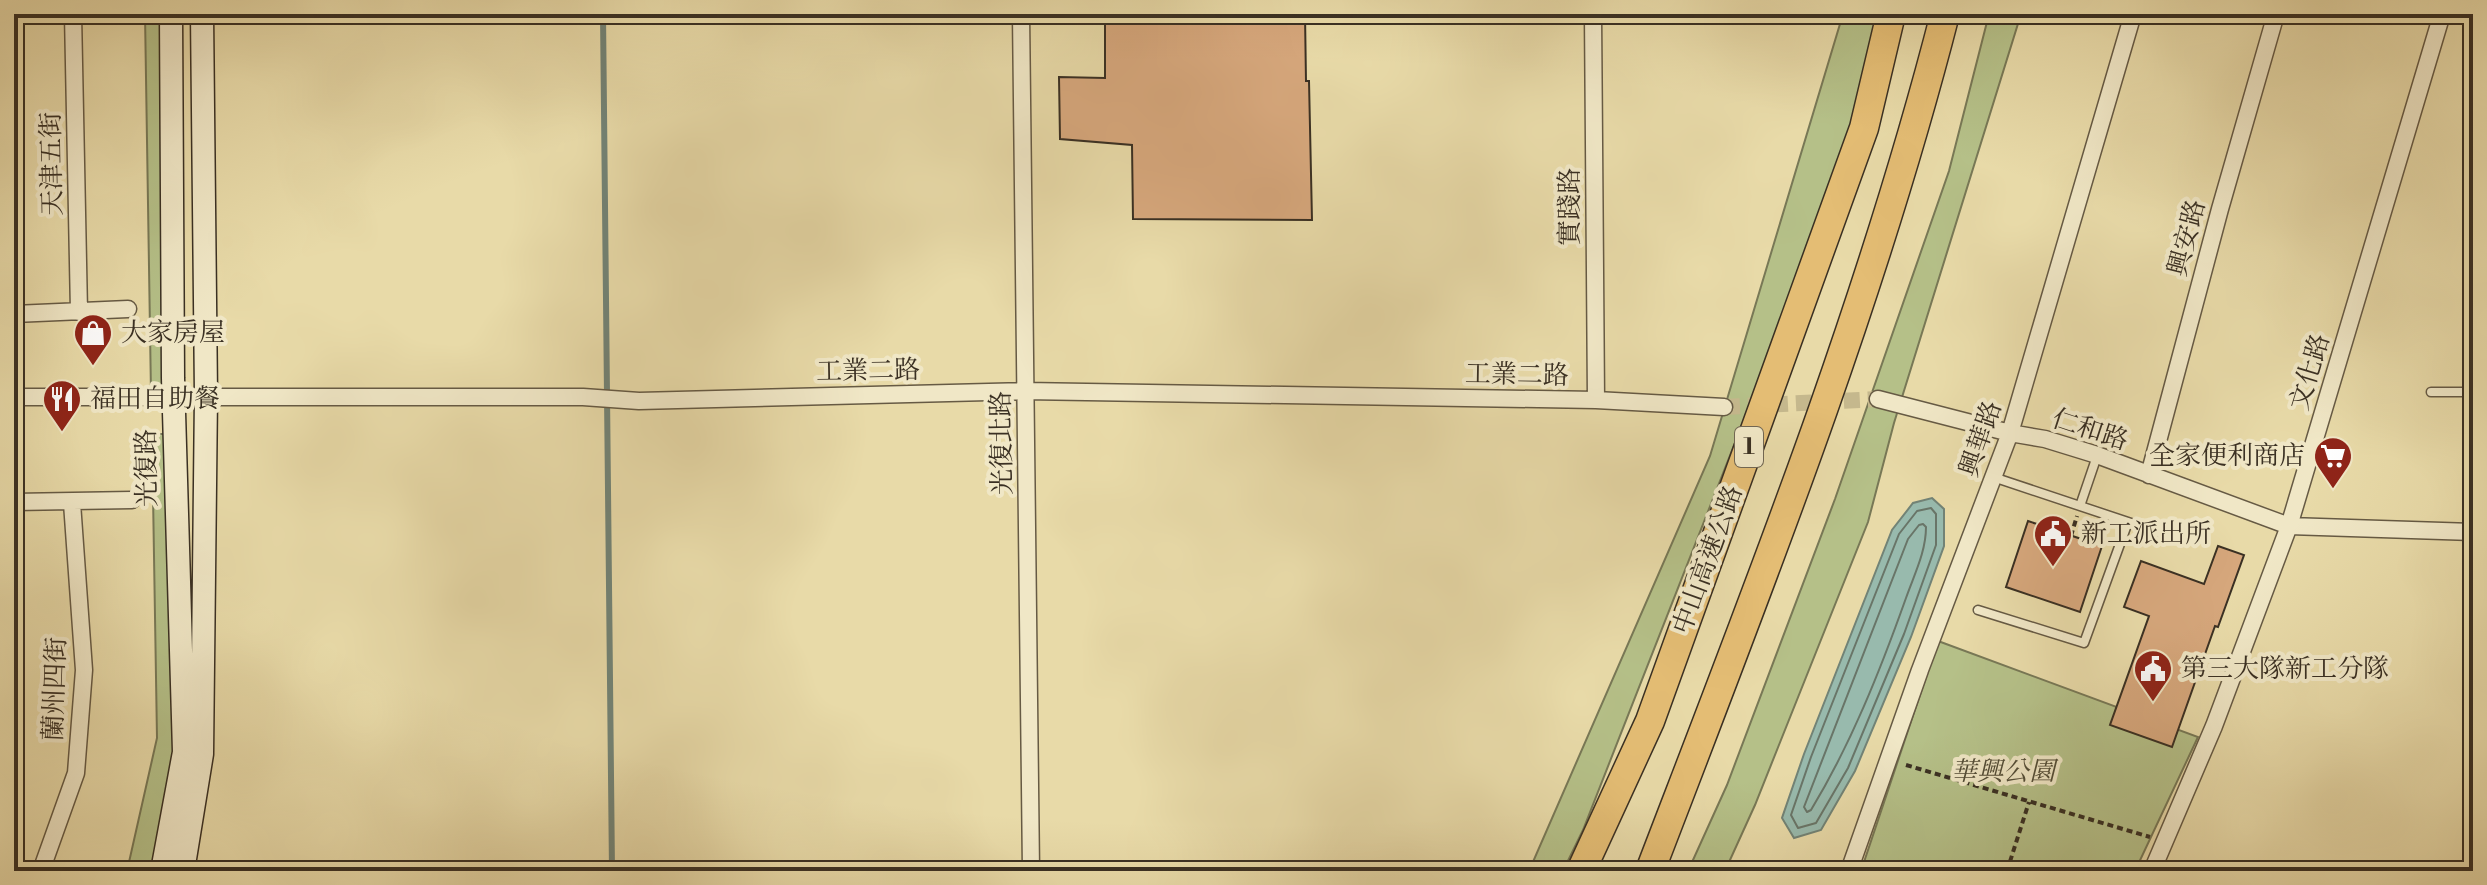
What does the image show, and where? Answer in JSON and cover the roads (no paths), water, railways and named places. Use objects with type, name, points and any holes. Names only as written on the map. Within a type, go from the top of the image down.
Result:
[{"type":"highway","name":"中山高速公路","points":[[1581,871],[1650,721],[1864,128],[1891,14]]},
{"type":"highway","name":"1","points":[[1650,871],[1799,480],[1888,213],[1945,14]]},
{"type":"street","name":"天津五街","points":[[73,14],[79,312]]},
{"type":"street","name":"光復路","points":[[162,871],[184,752],[173,395],[171,14]]},
{"type":"street","points":[[183,871],[202,754],[206,395],[202,14]]},
{"type":"street","name":"光復北路","points":[[1021,14],[1031,871]]},
{"type":"street","name":"實踐路","points":[[1593,14],[1596,400]]},
{"type":"street","name":"興華路","points":[[1849,871],[1920,670],[2010,433],[2133,14]]},
{"type":"street","name":"興安路","points":[[2149,475],[2276,14]]},
{"type":"street","name":"文化路","points":[[2152,871],[2214,726],[2289,526],[2442,14]]},
{"type":"street","points":[[14,314],[128,309]]},
{"type":"street","name":"工業二路","points":[[14,397],[583,397],[639,401],[1025,391],[1596,400],[1724,407]]},
{"type":"street","name":"仁和路","points":[[1878,399],[2045,439],[2097,455],[2289,526],[2473,532]]},
{"type":"street","points":[[14,502],[132,500]]},
{"type":"street","name":"蘭州四街","points":[[41,871],[76,773],[84,670],[72,503]]},
{"type":"lane","points":[[2431,392],[2473,392]]},
{"type":"lane","points":[[2080,506],[2097,455]]},
{"type":"lane","points":[[1993,477],[2182,540]]},
{"type":"lane","points":[[1978,610],[2084,643],[2128,522]]},
{"type":"water","points":[[1932,498],[1944,509],[1944,546],[1911,637],[1855,771],[1821,830],[1794,838],[1782,818],[1892,530],[1913,503]]},
{"type":"waterway","points":[[603,14],[612,871]]},
{"type":"tunnel","points":[[1724,407],[1878,399]]},
{"type":"place","name":"大家房屋","points":[[93,367]]},
{"type":"place","name":"福田自助餐","points":[[62,433]]},
{"type":"place","name":"全家便利商店","points":[[2333,490]]},
{"type":"place","name":"新工派出所","points":[[2053,568]]},
{"type":"place","name":"第三大隊新工分隊","points":[[2153,703]]},
{"type":"park label","name":"華興公園","points":[[2003,772]]}]
